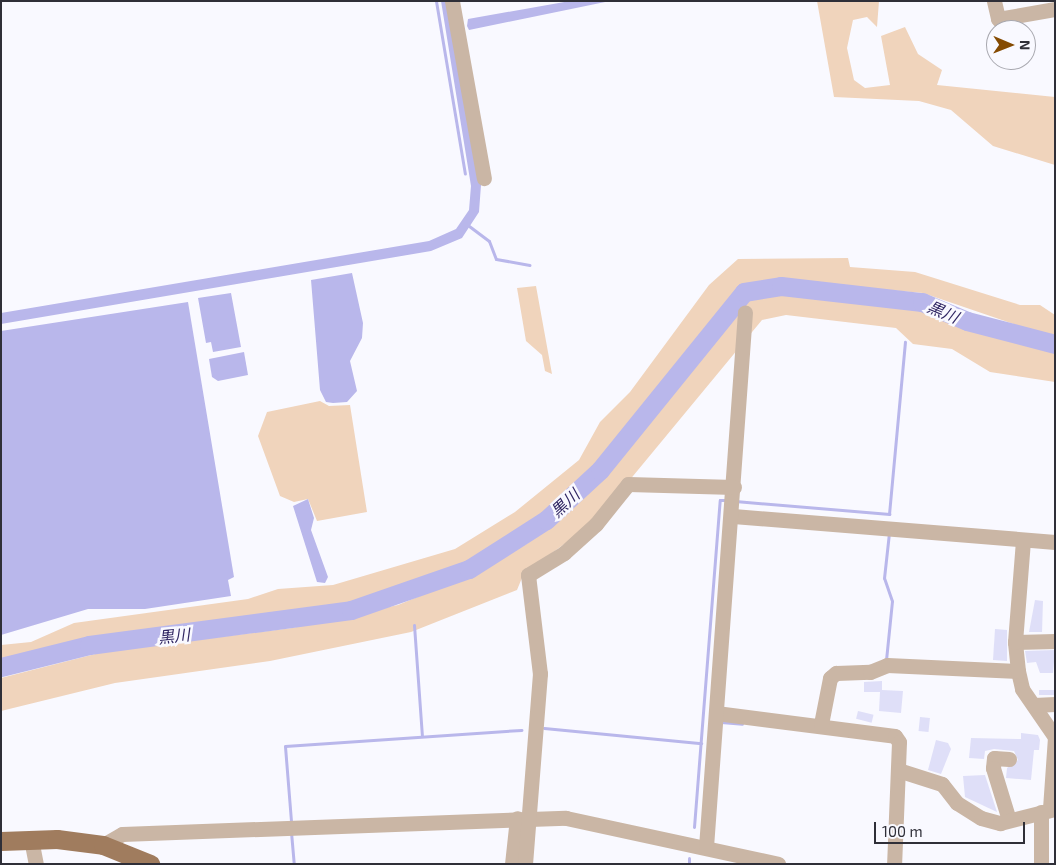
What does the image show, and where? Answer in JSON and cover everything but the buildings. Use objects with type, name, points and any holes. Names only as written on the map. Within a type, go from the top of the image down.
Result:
[{"type":"main road","points":[[1,841],[31,839],[103,845],[150,864]]},
{"type":"street","points":[[452,1],[484,178]]},
{"type":"street","points":[[994,1],[998,19],[1055,9]]},
{"type":"street","points":[[697,845],[716,713],[746,312]]},
{"type":"street","points":[[512,864],[523,818],[540,674],[528,575],[564,553],[596,524],[628,484],[733,501],[1023,540],[1055,542]]},
{"type":"street","points":[[1023,540],[1015,642],[1018,671],[1022,689],[1054,738],[1049,810],[1041,864]]},
{"type":"street","points":[[1015,642],[1055,641]]},
{"type":"street","points":[[821,724],[830,678],[836,673],[870,672],[887,665],[1018,671]]},
{"type":"street","points":[[1034,705],[1055,704]]},
{"type":"street","points":[[716,713],[821,724],[895,736],[900,742],[894,864]]},
{"type":"street","points":[[1009,759],[994,758],[993,768],[1009,820]]},
{"type":"street","points":[[898,770],[942,784],[957,803],[981,818],[1009,820],[1049,810]]},
{"type":"street","points":[[523,818],[525,864]]},
{"type":"street","points":[[103,845],[122,834],[523,818],[593,822],[778,864]]},
{"type":"street","points":[[31,839],[36,864]]},
{"type":"shaded area","points":[[817,1],[879,1],[877,27],[867,17],[853,20],[847,48],[854,80],[865,88],[890,85],[881,36],[905,27],[918,54],[942,70],[937,85],[1055,97],[1055,165],[993,146],[951,110],[919,101],[834,97]]},
{"type":"shaded area","points":[[848,258],[850,267],[915,272],[1020,305],[1040,305],[1055,315],[1055,338],[923,293],[773,280],[746,287],[726,303],[610,450],[540,517],[484,555],[450,572],[342,608],[81,639],[38,655],[1,659],[1,645],[31,642],[74,623],[248,599],[278,589],[333,585],[455,549],[515,512],[579,460],[600,422],[630,392],[709,285],[738,259]]},
{"type":"shaded area","points":[[536,286],[552,374],[545,371],[542,355],[526,341],[517,288]]},
{"type":"shaded area","points":[[777,291],[921,306],[1055,350],[1055,382],[990,372],[952,349],[913,344],[896,328],[786,315],[762,320],[595,522],[524,573],[517,590],[411,632],[270,661],[115,683],[1,711],[1,678],[107,651],[292,628],[398,605],[459,580],[528,543],[559,519],[644,429],[736,308],[754,295]]},
{"type":"shaded area","points":[[320,401],[329,406],[350,405],[367,512],[317,521],[308,499],[294,502],[280,496],[258,436],[267,412]]},
{"type":"water","points":[[441,1],[449,1],[481,185],[479,212],[462,238],[431,251],[1,324],[1,313],[429,241],[456,229],[469,210],[471,186]]},
{"type":"water","points":[[570,1],[610,1],[469,30],[467,26],[468,19]]},
{"type":"water","points":[[352,273],[363,323],[362,338],[350,361],[357,391],[347,402],[326,402],[320,390],[311,280]]},
{"type":"water","points":[[231,293],[241,347],[213,352],[211,342],[206,343],[198,298]]},
{"type":"water","points":[[188,302],[234,577],[228,580],[231,596],[145,609],[88,609],[1,635],[1,331]]},
{"type":"water","points":[[244,352],[248,375],[218,381],[212,377],[209,359]]},
{"type":"water","points":[[308,499],[314,518],[311,530],[328,577],[325,583],[317,582],[293,506]]},
{"type":"waterway","points":[[436,1],[465,174]]},
{"type":"waterway","points":[[469,226],[489,241],[496,259],[529,265]]},
{"type":"waterway","name":"黒川","points":[[1,667],[89,645],[351,610],[469,569],[546,520],[600,470],[744,292],[781,286],[922,302],[967,321],[1055,344]]},
{"type":"waterway","points":[[735,501],[889,514],[905,342]]},
{"type":"waterway","points":[[694,827],[720,500],[727,500]]},
{"type":"waterway","points":[[886,660],[892,601],[884,578],[889,533]]},
{"type":"waterway","points":[[414,625],[422,736]]},
{"type":"waterway","points":[[721,722],[742,724]]},
{"type":"waterway","points":[[544,728],[701,743]]},
{"type":"waterway","points":[[291,821],[285,746],[521,730]]},
{"type":"waterway","points":[[291,832],[294,864]]},
{"type":"waterway","points":[[689,858],[689,864]]}]
